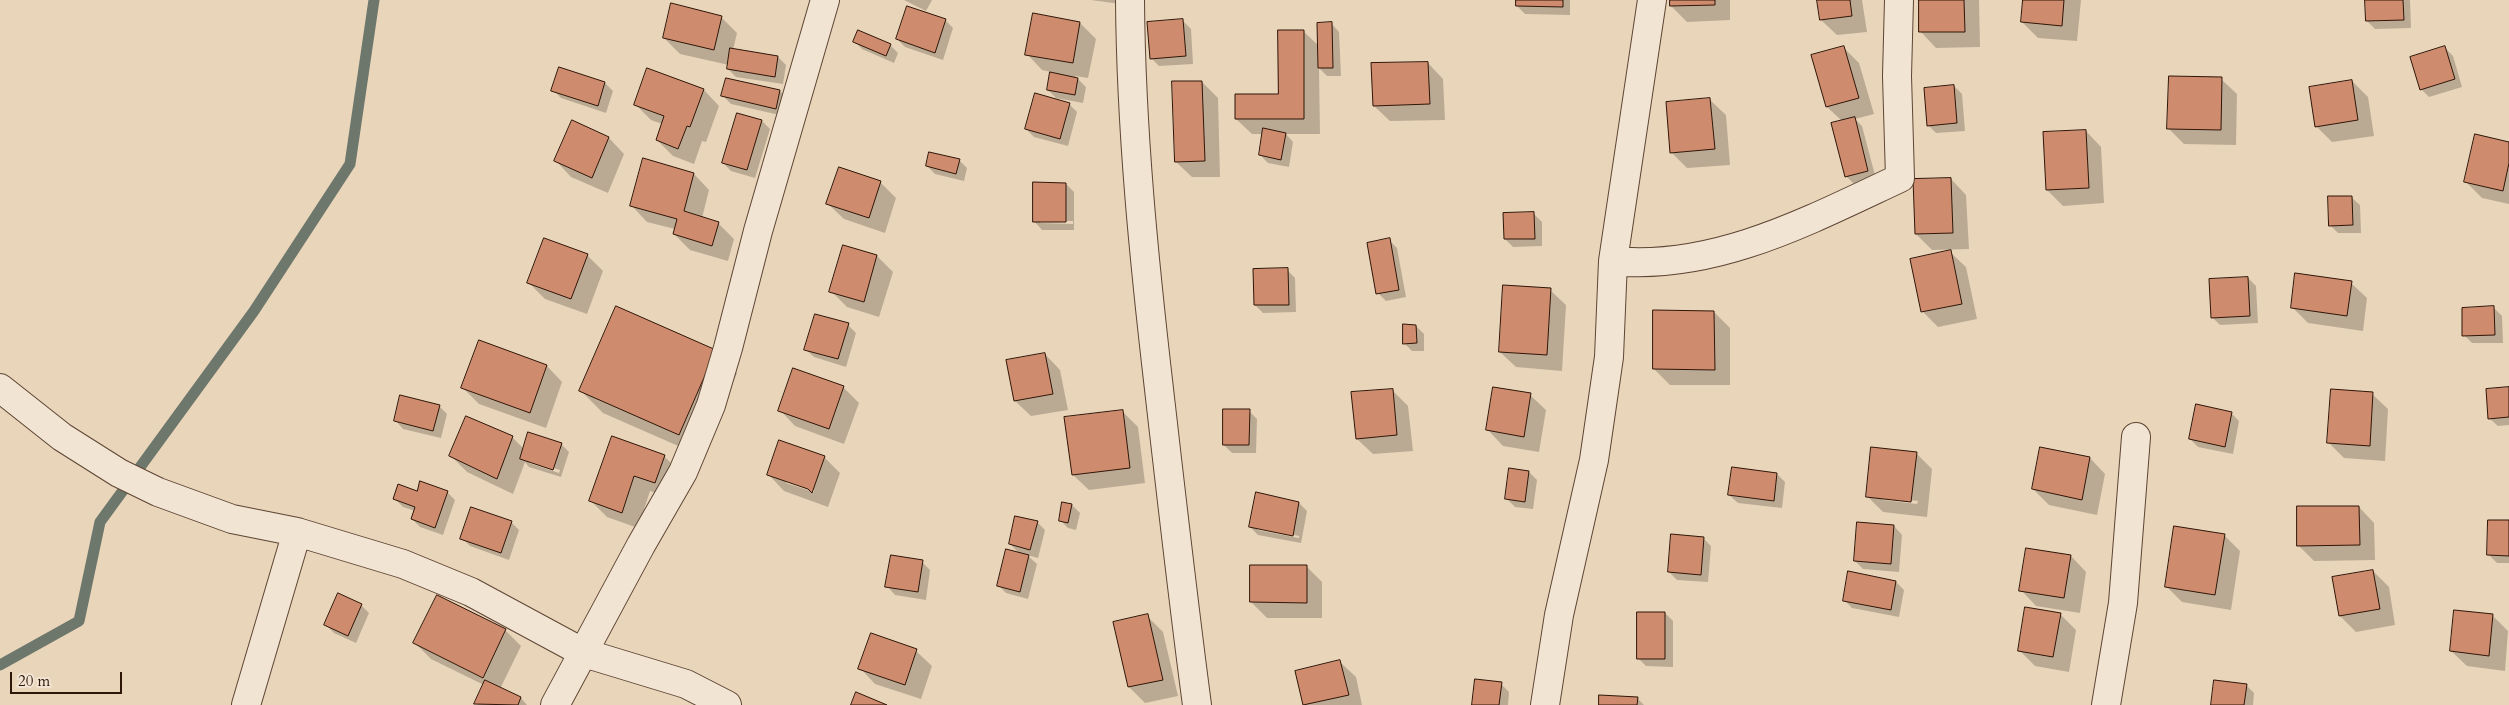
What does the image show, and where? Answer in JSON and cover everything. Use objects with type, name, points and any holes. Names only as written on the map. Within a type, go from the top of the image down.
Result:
[{"type":"street","points":[[555,705],[641,544],[683,472],[711,405],[728,348],[758,231],[825,0]]},
{"type":"street","points":[[1130,0],[1130,57],[1139,201],[1182,589],[1197,705]]},
{"type":"street","points":[[1545,705],[1559,615],[1594,460],[1609,357],[1613,261],[1652,0]]},
{"type":"street","points":[[1613,261],[1645,264],[1674,262],[1719,252],[1782,231],[1900,178],[1897,76],[1899,0]]},
{"type":"street","points":[[0,388],[62,436],[119,473],[158,492],[232,519],[297,532],[402,564],[471,592],[584,653],[686,684],[727,705]]},
{"type":"street","points":[[2106,705],[2123,603],[2136,436]]},
{"type":"street","points":[[246,705],[297,532]]},
{"type":"building","points":[[1516,0],[1563,0],[1563,7],[1516,6]]},
{"type":"building","points":[[1670,0],[1715,0],[1715,5],[1670,6]]},
{"type":"building","points":[[1817,0],[1850,0],[1852,16],[1820,20]]},
{"type":"building","points":[[1919,0],[1964,0],[1965,32],[1919,32]]},
{"type":"building","points":[[2023,0],[2064,0],[2062,26],[2021,22]]},
{"type":"building","points":[[2365,0],[2403,0],[2404,20],[2366,21]]},
{"type":"building","points":[[671,3],[722,16],[714,50],[663,38]]},
{"type":"building","points":[[907,6],[946,19],[935,53],[896,39]]},
{"type":"building","points":[[1033,13],[1080,22],[1073,63],[1025,55]]},
{"type":"building","points":[[1183,19],[1186,56],[1150,59],[1147,22]]},
{"type":"building","points":[[1332,22],[1333,68],[1318,68],[1317,23]]},
{"type":"building","points":[[858,30],[891,44],[886,56],[853,42]]},
{"type":"building","points":[[1278,30],[1304,30],[1304,119],[1235,119],[1235,94],[1278,94]]},
{"type":"building","points":[[1844,46],[1859,98],[1826,107],[1811,55]]},
{"type":"building","points":[[2445,46],[2455,79],[2420,90],[2410,57]]},
{"type":"building","points":[[730,48],[778,56],[775,77],[727,69]]},
{"type":"building","points":[[1428,62],[1430,104],[1373,106],[1371,63]]},
{"type":"building","points":[[559,67],[605,82],[598,106],[551,91]]},
{"type":"building","points":[[647,68],[704,89],[690,127],[687,126],[678,149],[656,140],[664,116],[634,105]]},
{"type":"building","points":[[1050,72],[1078,78],[1075,95],[1047,90]]},
{"type":"building","points":[[2169,76],[2222,77],[2221,130],[2167,129]]},
{"type":"building","points":[[726,78],[780,90],[776,109],[721,96]]},
{"type":"building","points":[[2352,80],[2358,120],[2315,127],[2309,87]]},
{"type":"building","points":[[1172,81],[1202,81],[1205,161],[1175,162]]},
{"type":"building","points":[[1954,85],[1957,123],[1927,126],[1924,88]]},
{"type":"building","points":[[1035,93],[1070,103],[1060,139],[1025,129]]},
{"type":"building","points":[[1710,98],[1715,149],[1670,153],[1666,102]]},
{"type":"building","points":[[737,113],[762,120],[747,170],[722,163]]},
{"type":"building","points":[[1855,117],[1868,171],[1845,177],[1831,123]]},
{"type":"building","points":[[572,120],[609,137],[592,178],[554,161]]},
{"type":"building","points":[[1263,128],[1286,133],[1281,160],[1259,155]]},
{"type":"building","points":[[2086,130],[2089,188],[2046,190],[2043,132]]},
{"type":"building","points":[[2475,134],[2509,142],[2509,163],[2503,191],[2464,182]]},
{"type":"building","points":[[929,152],[960,159],[956,174],[926,166]]},
{"type":"building","points":[[643,158],[694,173],[684,211],[719,222],[712,246],[673,234],[677,219],[630,206]]},
{"type":"building","points":[[839,167],[881,181],[869,218],[826,204]]},
{"type":"building","points":[[1951,178],[1953,233],[1915,234],[1913,179]]},
{"type":"building","points":[[1033,182],[1066,183],[1066,222],[1033,222]]},
{"type":"building","points":[[2328,196],[2352,196],[2353,225],[2329,226]]},
{"type":"building","points":[[1534,212],[1535,239],[1504,239],[1503,213]]},
{"type":"building","points":[[544,238],[588,254],[571,299],[527,283]]},
{"type":"building","points":[[1390,238],[1399,290],[1376,294],[1367,243]]},
{"type":"building","points":[[843,245],[877,255],[864,302],[829,292]]},
{"type":"building","points":[[1951,250],[1962,304],[1921,312],[1910,259]]},
{"type":"building","points":[[1288,268],[1289,305],[1254,305],[1253,269]]},
{"type":"building","points":[[2295,273],[2352,281],[2347,316],[2291,308]]},
{"type":"building","points":[[2248,277],[2250,316],[2211,318],[2209,279]]},
{"type":"building","points":[[1503,285],[1551,288],[1547,355],[1499,352]]},
{"type":"building","points":[[616,306],[716,350],[679,435],[579,391]]},
{"type":"building","points":[[2494,306],[2495,335],[2462,336],[2462,308]]},
{"type":"building","points":[[1653,310],[1714,311],[1715,370],[1653,369]]},
{"type":"building","points":[[815,314],[849,323],[838,359],[804,350]]},
{"type":"building","points":[[1403,324],[1416,325],[1417,343],[1403,344]]},
{"type":"building","points":[[479,340],[547,365],[530,413],[461,388]]},
{"type":"building","points":[[1045,353],[1053,394],[1014,401],[1006,360]]},
{"type":"building","points":[[793,368],[844,386],[829,429],[778,411]]},
{"type":"building","points":[[1493,387],[1531,393],[1524,437],[1486,430]]},
{"type":"building","points":[[2509,387],[2509,417],[2488,419],[2486,389]]},
{"type":"building","points":[[1393,389],[1397,435],[1356,439],[1351,392]]},
{"type":"building","points":[[2331,389],[2373,392],[2370,446],[2327,443]]},
{"type":"building","points":[[400,395],[440,405],[433,431],[394,421]]},
{"type":"building","points":[[2196,404],[2232,412],[2225,447],[2189,439]]},
{"type":"building","points":[[1223,409],[1250,409],[1249,445],[1223,445]]},
{"type":"building","points":[[1123,410],[1130,468],[1072,475],[1064,417]]},
{"type":"building","points":[[466,416],[513,436],[497,479],[449,456]]},
{"type":"building","points":[[528,432],[562,443],[553,470],[520,459]]},
{"type":"building","points":[[612,436],[665,455],[655,483],[634,476],[622,513],[589,501]]},
{"type":"building","points":[[779,440],[825,456],[812,493],[808,489],[767,475]]},
{"type":"building","points":[[1871,447],[1917,452],[1911,502],[1866,497]]},
{"type":"building","points":[[2040,447],[2090,457],[2082,500],[2032,489]]},
{"type":"building","points":[[1732,467],[1777,473],[1774,501],[1728,495]]},
{"type":"building","points":[[1509,468],[1529,471],[1525,502],[1505,499]]},
{"type":"building","points":[[420,481],[448,491],[435,528],[411,519],[415,507],[393,499],[398,484],[417,491]]},
{"type":"building","points":[[1256,492],[1299,502],[1293,536],[1249,527]]},
{"type":"building","points":[[1062,502],[1072,504],[1068,523],[1059,521]]},
{"type":"building","points":[[2297,506],[2359,506],[2360,545],[2297,546]]},
{"type":"building","points":[[471,507],[512,521],[501,553],[460,539]]},
{"type":"building","points":[[1015,516],[1038,521],[1030,550],[1009,544]]},
{"type":"building","points":[[2488,520],[2509,520],[2509,556],[2487,555]]},
{"type":"building","points":[[1857,522],[1894,525],[1891,564],[1854,561]]},
{"type":"building","points":[[2174,526],[2225,534],[2215,595],[2165,587]]},
{"type":"building","points":[[1671,534],[1704,537],[1701,575],[1668,572]]},
{"type":"building","points":[[2026,548],[2071,555],[2064,598],[2019,591]]},
{"type":"building","points":[[1006,549],[1029,555],[1020,592],[997,586]]},
{"type":"building","points":[[891,555],[923,560],[918,592],[885,587]]},
{"type":"building","points":[[1250,565],[1307,565],[1307,603],[1250,602]]},
{"type":"building","points":[[2373,570],[2380,609],[2339,616],[2332,577]]},
{"type":"building","points":[[1848,571],[1896,581],[1891,610],[1843,601]]},
{"type":"building","points":[[338,593],[362,604],[348,636],[324,625]]},
{"type":"building","points":[[437,595],[506,629],[483,678],[413,643]]},
{"type":"building","points":[[2025,607],[2061,613],[2053,657],[2018,651]]},
{"type":"building","points":[[2454,610],[2493,614],[2489,656],[2450,651]]},
{"type":"building","points":[[1637,612],[1665,612],[1665,659],[1637,659]]},
{"type":"building","points":[[1148,614],[1163,680],[1128,687],[1113,622]]},
{"type":"building","points":[[871,633],[917,649],[905,685],[858,669]]},
{"type":"building","points":[[1340,660],[1349,695],[1303,705],[1295,671]]},
{"type":"building","points":[[1475,679],[1502,682],[1499,705],[1472,705]]},
{"type":"building","points":[[485,680],[521,697],[518,705],[474,704]]},
{"type":"building","points":[[2214,680],[2247,684],[2244,705],[2211,705]]},
{"type":"building","points":[[856,692],[887,705],[851,705]]},
{"type":"building","points":[[1599,695],[1638,697],[1637,705],[1599,705]]},
{"type":"waterway","points":[[0,665],[79,621],[100,522],[254,311],[350,164],[374,0]]}]
